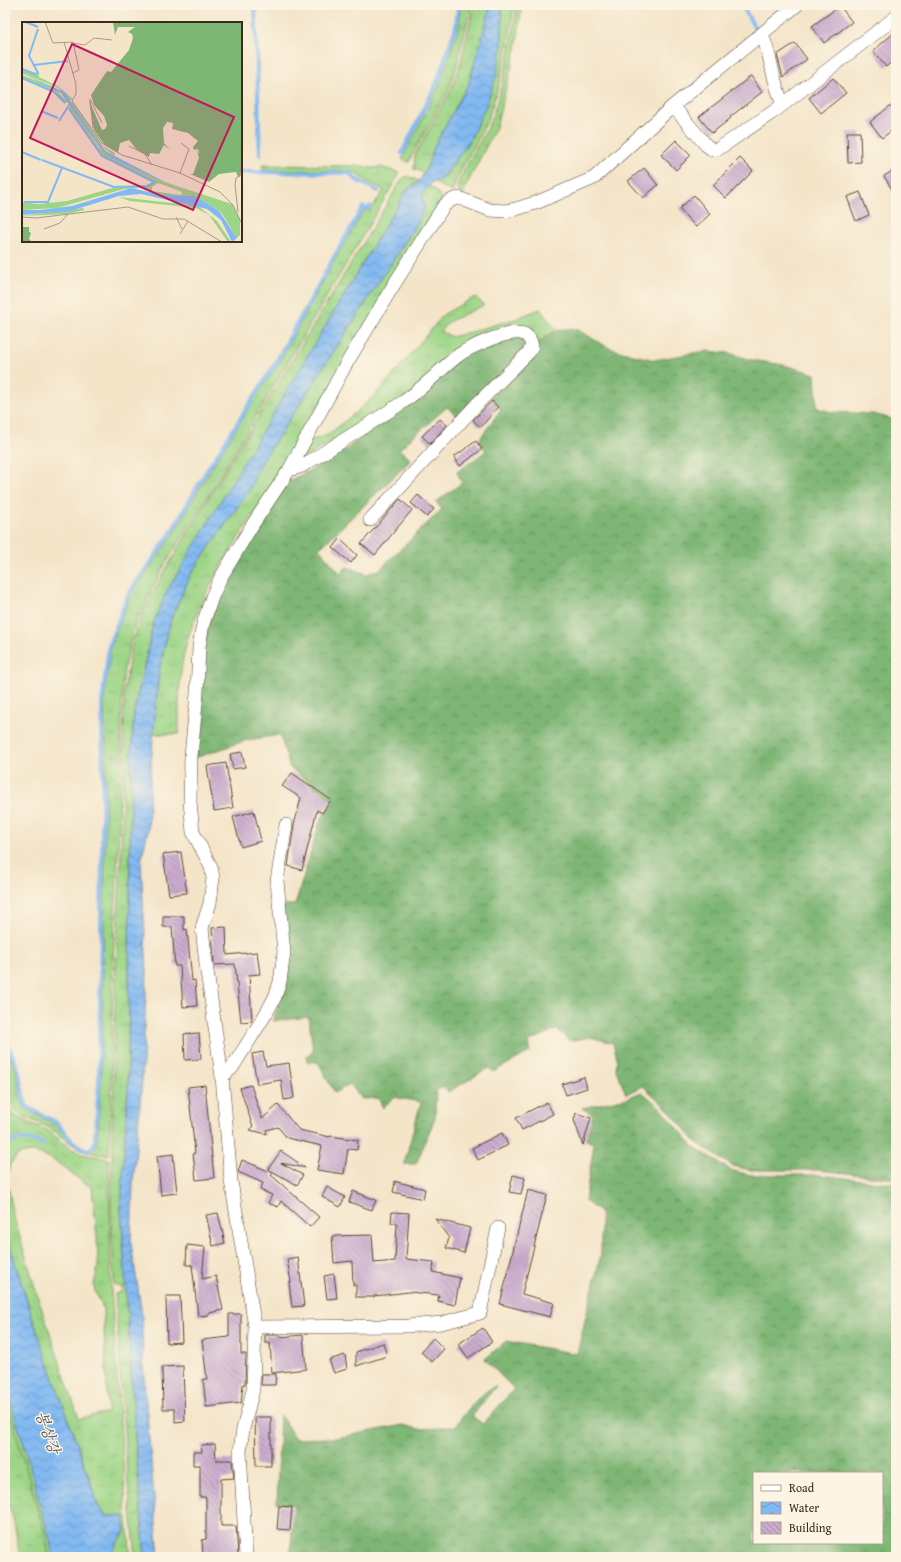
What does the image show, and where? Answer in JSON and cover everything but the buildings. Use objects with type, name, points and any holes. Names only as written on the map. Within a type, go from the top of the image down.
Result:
[{"type":"street","points":[[246,1557],[240,1451],[243,1429],[253,1390],[255,1326],[231,1181],[222,1077],[202,928],[210,903],[213,878],[211,867],[193,832],[190,802],[191,756],[197,693],[199,647],[203,624],[212,596],[220,579],[251,527],[289,470],[357,346],[443,207],[448,202],[459,198],[484,208],[505,211],[516,209],[538,202],[594,178],[673,106],[797,5]]},
{"type":"street","points":[[673,106],[706,145],[713,150],[718,149],[783,104],[896,17]]},
{"type":"street","points":[[762,35],[766,44],[776,90],[783,104]]},
{"type":"street","points":[[289,470],[302,466],[404,401],[457,357],[474,346],[510,333],[522,333],[527,335],[532,346],[529,352],[479,402],[370,520]]},
{"type":"street","points":[[222,1077],[232,1068],[267,1012],[275,997],[280,982],[283,967],[284,947],[277,881],[286,825]]},
{"type":"street","points":[[255,1326],[408,1326],[442,1323],[480,1313],[498,1228]]},
{"type":"green space","points":[[460,5],[472,5],[456,68],[448,91],[409,162],[402,159],[439,86],[459,27]]},
{"type":"green space","points":[[474,5],[489,5],[489,12],[469,83],[435,145],[424,173],[414,169],[415,154],[450,92],[459,69]]},
{"type":"green space","points":[[502,5],[514,5],[498,88],[481,135],[460,172],[452,192],[432,181],[443,179],[469,142],[487,103],[502,47]]},
{"type":"green space","points":[[517,5],[522,5],[516,49],[496,127],[464,190],[464,194],[461,196],[457,186],[465,168],[484,135],[501,90]]},
{"type":"green space","points":[[262,165],[381,167],[400,173],[212,490],[164,566],[134,628],[124,668],[122,692],[119,829],[113,963],[109,1155],[96,1154],[79,1149],[48,1127],[22,1116],[15,1111],[5,1074],[5,1045],[17,1073],[20,1097],[25,1108],[54,1124],[79,1148],[87,1151],[95,1148],[97,1142],[101,1081],[106,749],[104,703],[111,646],[130,596],[173,535],[208,474],[257,395],[277,366],[364,210],[370,211],[384,190],[351,171],[263,170]]},
{"type":"green space","points":[[407,176],[419,181],[406,191],[261,434],[154,621],[134,712],[131,756],[128,1086],[121,1208],[136,1452],[145,1557],[136,1557],[127,1475],[115,1294],[121,1292],[122,1287],[114,1285],[111,1211],[116,963],[122,829],[124,692],[131,649],[145,608],[167,567],[402,179]]},
{"type":"green space","points":[[428,186],[435,190],[442,198],[441,203],[343,371],[283,470],[219,570],[197,613],[185,647],[181,672],[179,734],[153,734],[159,670],[171,619],[192,572],[249,491],[258,468],[418,222],[424,208],[422,195]]},
{"type":"green space","points":[[475,297],[484,305],[450,321],[440,331],[452,337],[515,319],[540,309],[556,330],[537,344],[533,334],[405,398],[297,462],[308,442],[325,436],[334,430],[361,408],[383,387],[444,314]]},
{"type":"green space","points":[[564,329],[578,330],[609,348],[655,360],[705,351],[728,353],[752,360],[784,365],[815,374],[817,408],[831,412],[873,414],[896,420],[896,1179],[819,1170],[751,1170],[732,1166],[696,1142],[665,1106],[643,1086],[626,1094],[616,1070],[617,1058],[613,1043],[590,1037],[569,1041],[557,1029],[528,1042],[530,1052],[493,1072],[489,1068],[448,1092],[445,1087],[436,1090],[435,1118],[416,1164],[404,1164],[421,1102],[394,1097],[383,1108],[378,1098],[362,1099],[350,1084],[335,1093],[318,1062],[308,1062],[307,1055],[313,1052],[309,1017],[273,1021],[283,992],[282,905],[295,905],[320,821],[333,801],[290,768],[280,735],[247,740],[195,758],[202,650],[214,606],[234,564],[288,481],[313,469],[345,450],[469,352],[516,337],[522,339],[525,345],[523,350],[459,418],[447,407],[399,449],[411,460],[319,549],[340,573],[347,567],[367,574],[379,570],[442,509],[436,502],[462,483],[457,472],[486,451],[479,440],[501,409],[491,398],[534,348],[554,332]]},
{"type":"green space","points":[[5,1088],[12,1113],[20,1119],[47,1130],[67,1146],[81,1154],[109,1159],[111,1289],[126,1509],[131,1557],[110,1557],[126,1531],[107,1516],[98,1506],[44,1352],[5,1229]],"holes":[[[33,1152],[42,1154],[57,1162],[77,1178],[92,1187],[97,1236],[98,1266],[94,1285],[95,1291],[103,1308],[108,1412],[79,1419],[39,1301],[13,1214],[8,1184],[10,1164],[19,1154]]]},
{"type":"green space","points":[[642,1092],[662,1109],[693,1146],[730,1170],[750,1175],[819,1175],[896,1184],[896,1557],[290,1557],[294,1505],[277,1503],[280,1414],[295,1439],[337,1438],[403,1425],[418,1429],[443,1428],[456,1426],[479,1397],[496,1386],[472,1416],[483,1424],[514,1389],[485,1359],[506,1341],[577,1354],[601,1254],[601,1213],[585,1201],[594,1144],[586,1140],[593,1115],[582,1108],[627,1098]]},
{"type":"green space","points":[[5,1386],[24,1445],[53,1557],[49,1557],[45,1534],[5,1395]]},
{"type":"green space","points":[[5,1395],[45,1534],[49,1557],[20,1557],[14,1522],[5,1490]]},
{"type":"water","points":[[489,5],[502,5],[502,47],[496,77],[487,103],[469,142],[442,179],[432,182],[422,194],[424,208],[418,222],[258,468],[249,491],[192,572],[171,619],[159,670],[151,764],[148,830],[141,862],[147,972],[142,1081],[133,1183],[131,1243],[142,1315],[143,1367],[159,1557],[145,1557],[136,1452],[121,1208],[128,1086],[131,756],[134,712],[154,621],[167,591],[406,191],[419,181],[427,168],[435,145],[469,83],[489,12]]},
{"type":"water","name":"봉상강","points":[[5,1229],[26,1299],[98,1506],[107,1516],[124,1516],[126,1531],[110,1557],[53,1557],[24,1445],[5,1386]]},
{"type":"waterway","points":[[255,5],[260,155]]},
{"type":"waterway","points":[[402,153],[436,85],[456,27],[458,5]]},
{"type":"waterway","points":[[742,5],[758,34]]},
{"type":"waterway","points":[[242,172],[349,173],[355,179],[378,191]]},
{"type":"waterway","points":[[5,1037],[19,1072],[23,1096],[27,1107],[56,1122],[72,1141],[79,1146],[87,1150],[93,1147],[95,1141],[99,1081],[103,778],[102,703],[109,645],[128,595],[171,533],[206,472],[275,364],[363,207],[368,209],[370,206]]},
{"type":"waterway","points":[[5,1142],[25,1140],[44,1144]]}]
